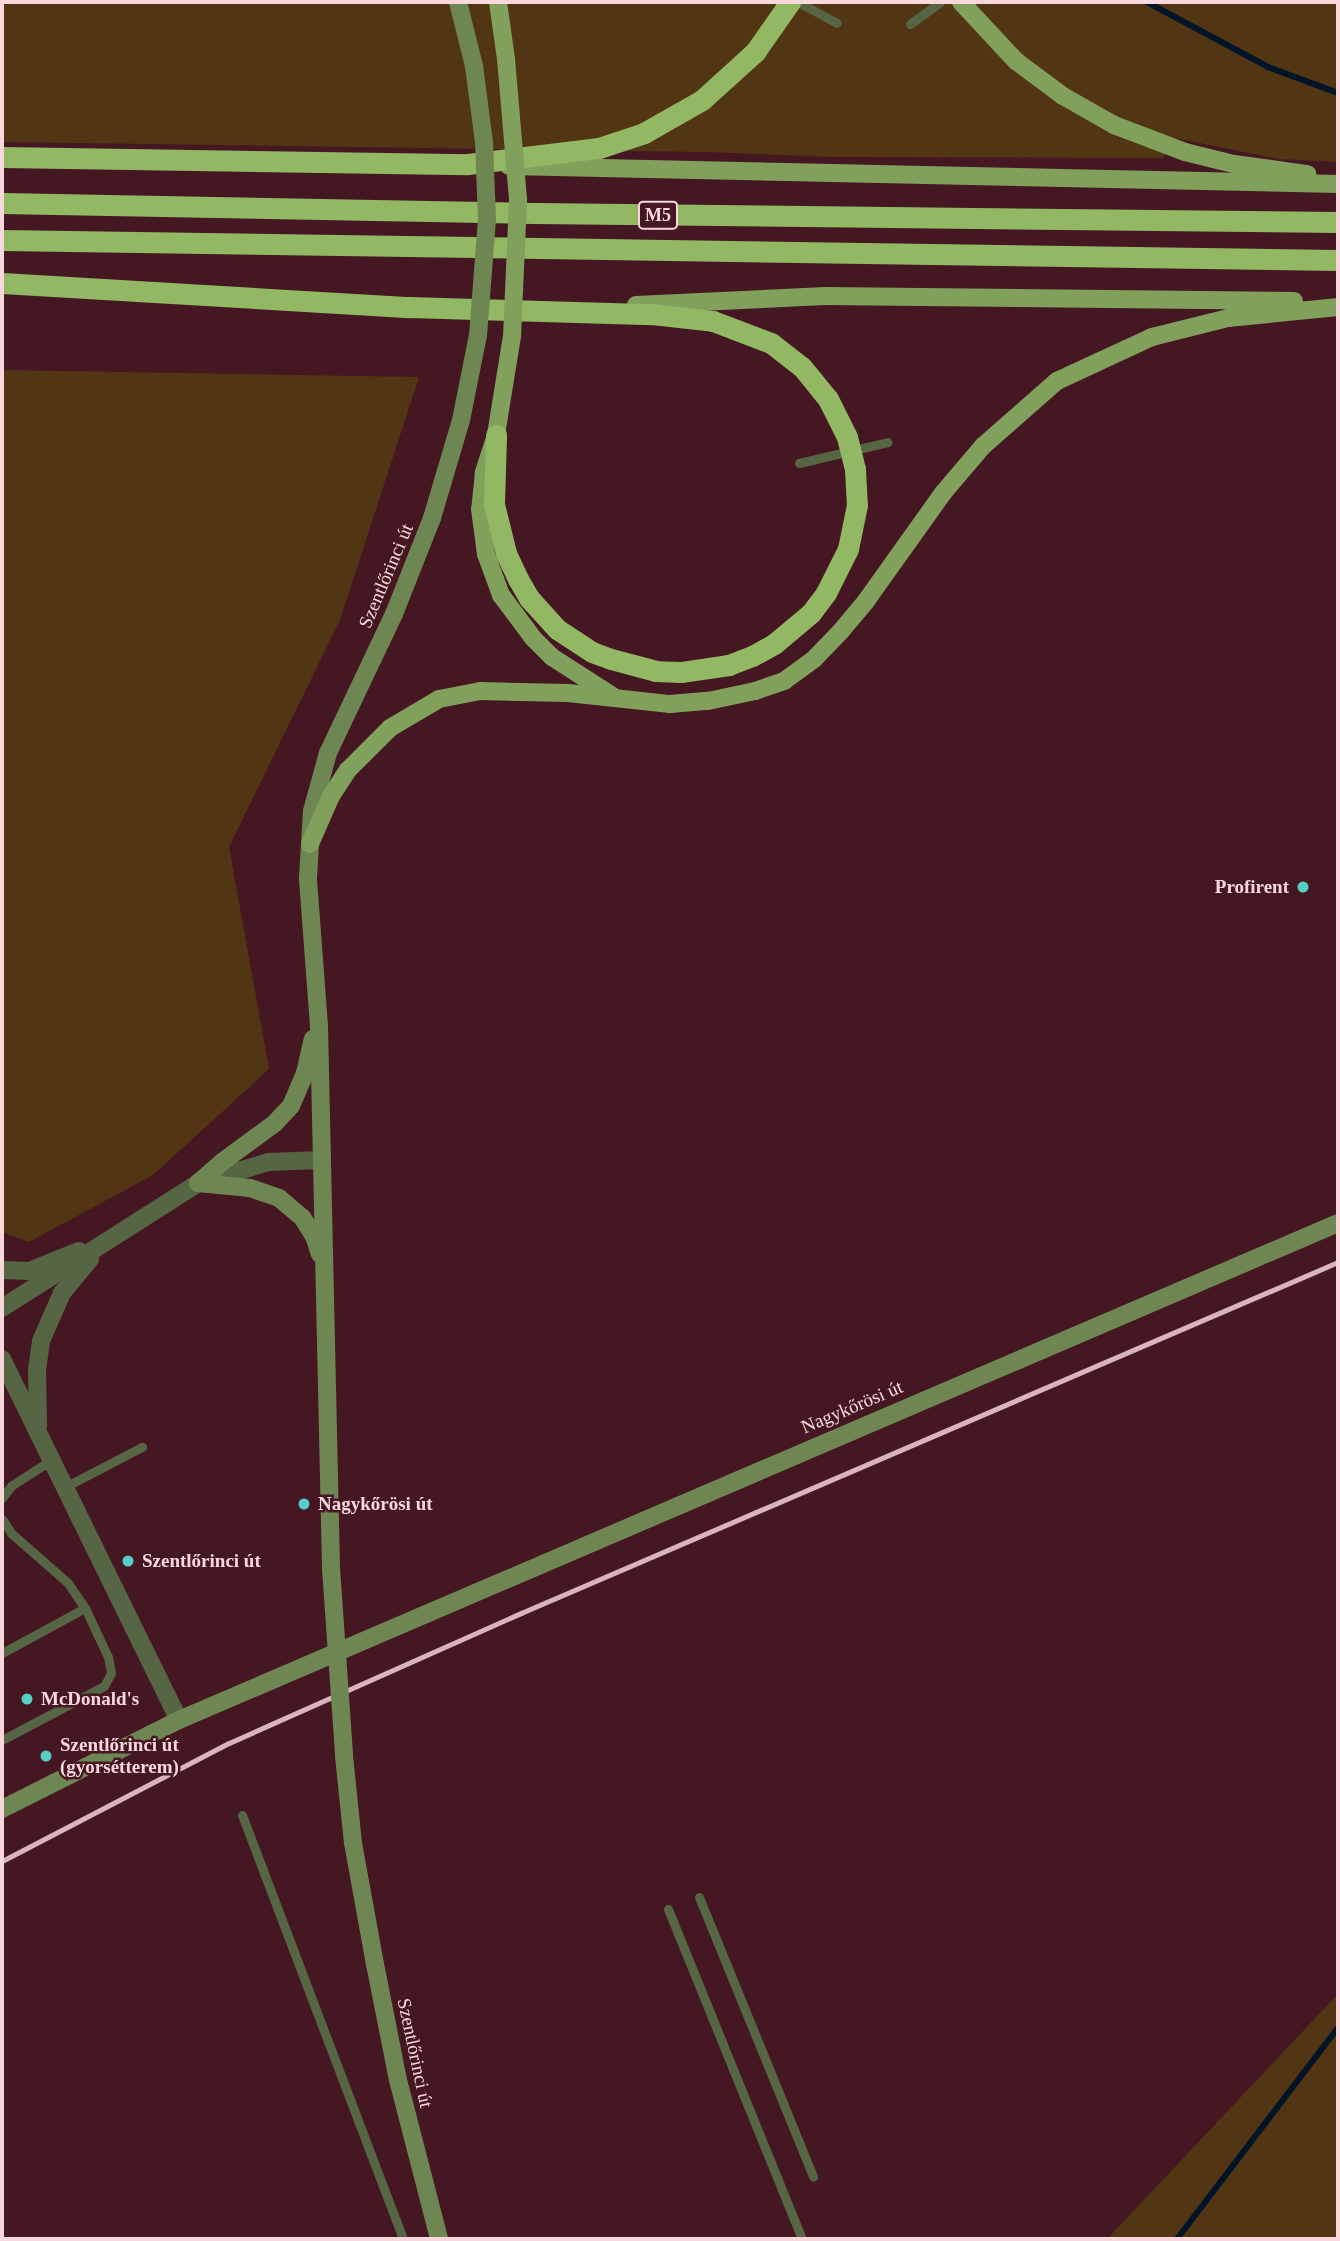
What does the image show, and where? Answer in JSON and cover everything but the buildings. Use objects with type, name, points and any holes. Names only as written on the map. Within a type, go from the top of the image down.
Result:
[{"type":"highway","points":[[2,157],[468,164],[598,148],[663,124],[702,100],[739,69],[769,35],[790,2]]},
{"type":"highway","name":"M5","points":[[2,203],[534,213],[1338,222]]},
{"type":"highway","name":"M5","points":[[2,240],[1338,260]]},
{"type":"highway","points":[[2,283],[409,307],[552,309],[693,317],[753,334],[787,355],[814,380],[839,418],[852,452],[858,487],[854,526],[848,549],[826,593],[793,630],[752,656],[729,665],[681,672],[632,666],[592,652],[557,629],[529,598],[506,553],[499,529],[494,504],[496,435]]},
{"type":"main road","name":"Szentlőrinci út","points":[[439,2239],[398,2080],[375,1964],[353,1843],[344,1756],[331,1568],[319,1026],[308,878],[312,811],[328,753],[394,614],[432,519],[461,420],[478,335],[485,258],[486,181],[474,66],[458,2]]},
{"type":"main road","points":[[498,2],[506,59],[518,201],[512,336],[496,435],[484,472],[480,509],[486,554],[501,595],[533,639],[552,657],[617,699]]},
{"type":"main road","points":[[961,2],[1016,61],[1063,96],[1114,125],[1185,152],[1234,164],[1338,182]]},
{"type":"main road","points":[[468,164],[1139,181],[1338,182]]},
{"type":"main road","points":[[552,309],[825,296],[1338,302]]},
{"type":"main road","points":[[310,845],[331,796],[348,770],[390,728],[439,699],[480,691],[568,693],[670,704],[708,701],[755,691],[794,674],[814,659],[858,611],[943,493],[984,446],[1057,381],[1152,337],[1228,318],[1338,307]]},
{"type":"main road","points":[[198,1183],[275,1124],[291,1106],[319,1026]]},
{"type":"main road","points":[[198,1183],[250,1188],[279,1198],[302,1217],[314,1236],[325,1271]]},
{"type":"main road","name":"Nagykőrösi út","points":[[2,1809],[179,1720],[1338,1223]]},
{"type":"street","points":[[2,1308],[198,1183],[270,1162],[321,1160]]},
{"type":"street","points":[[2,1270],[29,1271],[70,1254],[100,1247]]},
{"type":"street","points":[[38,1433],[37,1370],[41,1341],[62,1293],[100,1247]]},
{"type":"street","points":[[2,1359],[179,1720]]},
{"type":"lane","points":[[798,2],[837,23]]},
{"type":"lane","points":[[910,24],[940,2]]},
{"type":"lane","points":[[799,463],[888,442]]},
{"type":"lane","points":[[65,1487],[142,1447]]},
{"type":"lane","points":[[2,1498],[11,1486],[51,1460]]},
{"type":"lane","points":[[2,1519],[10,1533],[68,1583],[85,1608],[111,1662],[107,1683],[2,1740]]},
{"type":"lane","points":[[2,1653],[85,1608]]},
{"type":"lane","points":[[242,1815],[403,2239]]},
{"type":"lane","points":[[699,1897],[813,2177]]},
{"type":"lane","points":[[668,1909],[802,2239]]},
{"type":"shaded area","points":[[2,2],[1338,2],[1338,162],[1278,159],[1170,137],[1164,158],[832,157],[703,152],[2,142]]},
{"type":"shaded area","points":[[2,370],[419,377],[340,620],[229,847],[269,1069],[153,1175],[29,1242],[2,1232]]},
{"type":"shaded area","points":[[1338,1994],[1338,2239],[1107,2239]]},
{"type":"waterway","points":[[1147,2],[1268,67],[1338,93]]},
{"type":"waterway","points":[[1177,2239],[1338,2028]]},
{"type":"railway","points":[[2,1861],[229,1743],[521,1613],[1338,1262]]},
{"type":"place","name":"Profirent","points":[[1303,887]]},
{"type":"place","name":"Nagykőrösi út","points":[[304,1504]]},
{"type":"place","name":"Szentlőrinci út","points":[[128,1561]]},
{"type":"place","name":"McDonald's","points":[[27,1699]]},
{"type":"place","name":"Szentlőrinci út (gyorsétterem)","points":[[46,1756]]}]
